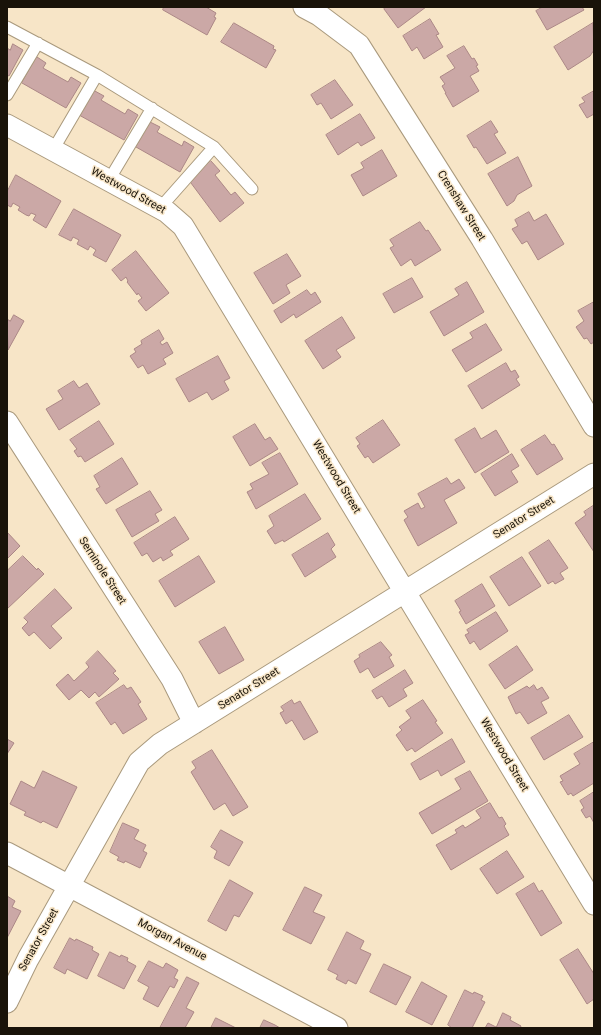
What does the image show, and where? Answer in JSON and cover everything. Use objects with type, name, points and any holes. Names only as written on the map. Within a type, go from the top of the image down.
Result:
[{"type":"street","name":"Crenshaw Street","points":[[304,7],[318,15],[359,45],[482,239],[594,426]]},
{"type":"street","name":"Westwood Street","points":[[7,125],[160,208],[184,226],[594,904]]},
{"type":"street","name":"Seminole Street","points":[[7,422],[172,679],[194,723]]},
{"type":"street","name":"Senator Street","points":[[7,1002],[28,959],[139,762],[160,744],[594,474]]},
{"type":"street","name":"Morgan Avenue","points":[[7,853],[70,885],[337,1028]]},
{"type":"lane","points":[[7,27],[97,75],[214,147],[252,189]]},
{"type":"lane","points":[[7,95],[38,44]]},
{"type":"lane","points":[[53,150],[97,75]]},
{"type":"lane","points":[[109,180],[152,108]]},
{"type":"lane","points":[[160,208],[214,147]]},
{"type":"building","points":[[164,7],[206,7],[216,13],[214,17],[216,18],[207,35],[163,10]]},
{"type":"building","points":[[387,7],[426,7],[398,28],[384,9]]},
{"type":"building","points":[[543,7],[582,7],[584,10],[547,30],[536,11]]},
{"type":"building","points":[[430,19],[439,34],[436,35],[443,47],[424,59],[417,47],[412,51],[403,36]]},
{"type":"building","points":[[234,23],[274,46],[273,49],[276,50],[266,68],[221,42]]},
{"type":"building","points":[[593,23],[594,50],[590,56],[568,70],[554,47]]},
{"type":"building","points":[[13,44],[23,50],[9,76],[7,75],[7,48],[10,50]]},
{"type":"building","points":[[464,46],[472,59],[474,58],[478,65],[476,66],[479,71],[470,76],[479,91],[453,107],[442,86],[445,84],[440,77],[455,68],[447,56]]},
{"type":"building","points":[[37,57],[46,63],[43,68],[68,82],[71,77],[81,83],[66,108],[22,83]]},
{"type":"building","points":[[335,80],[353,105],[331,119],[321,103],[317,105],[311,95]]},
{"type":"building","points":[[93,90],[104,96],[101,100],[125,114],[128,109],[138,115],[124,140],[79,115]]},
{"type":"building","points":[[594,91],[594,114],[587,118],[579,105],[585,102],[582,98]]},
{"type":"building","points":[[360,114],[375,138],[361,146],[358,142],[338,155],[326,135]]},
{"type":"building","points":[[491,121],[498,132],[494,134],[506,153],[487,164],[476,147],[474,148],[467,136]]},
{"type":"building","points":[[150,122],[160,127],[157,132],[182,146],[184,141],[194,147],[180,172],[136,147]]},
{"type":"building","points":[[382,150],[397,176],[363,196],[351,175],[364,168],[361,163]]},
{"type":"building","points":[[518,157],[532,186],[517,195],[514,201],[507,206],[488,174]]},
{"type":"building","points":[[211,161],[220,171],[215,175],[231,195],[235,192],[244,203],[220,222],[188,179]]},
{"type":"building","points":[[16,175],[61,201],[46,228],[33,220],[36,215],[31,213],[29,216],[26,215],[18,210],[20,207],[13,203],[11,207],[7,205],[7,192]]},
{"type":"building","points":[[74,209],[121,235],[106,262],[93,255],[96,250],[90,246],[88,250],[77,244],[79,240],[73,237],[71,241],[59,235]]},
{"type":"building","points":[[529,212],[534,221],[546,214],[564,244],[538,260],[527,241],[522,244],[512,229],[518,226],[515,220]]},
{"type":"building","points":[[420,222],[426,231],[428,230],[441,250],[415,266],[411,259],[401,266],[390,248],[394,246],[390,240]]},
{"type":"building","points":[[136,251],[169,293],[146,311],[138,301],[142,298],[138,293],[137,295],[127,282],[126,277],[121,281],[112,270]]},
{"type":"building","points":[[287,254],[301,276],[286,285],[290,293],[273,304],[254,273]]},
{"type":"building","points":[[412,278],[423,297],[394,313],[383,294]]},
{"type":"building","points":[[467,282],[484,312],[444,336],[430,312],[459,295],[455,289]]},
{"type":"building","points":[[307,290],[311,295],[315,292],[321,302],[296,318],[294,314],[281,323],[274,311]]},
{"type":"building","points":[[594,302],[594,342],[591,344],[587,338],[584,339],[576,327],[584,321],[578,311]]},
{"type":"building","points":[[14,315],[24,321],[8,350],[7,319],[10,321]]},
{"type":"building","points":[[342,317],[355,338],[336,350],[341,357],[323,369],[305,341]]},
{"type":"building","points":[[486,324],[502,350],[466,372],[452,350],[473,338],[470,333]]},
{"type":"building","points":[[159,330],[164,339],[160,342],[162,345],[167,342],[173,353],[163,359],[166,364],[148,374],[143,365],[138,368],[130,356],[136,352],[134,349],[142,344],[141,341]]},
{"type":"building","points":[[218,356],[230,378],[224,381],[229,390],[212,400],[207,392],[189,402],[176,379]]},
{"type":"building","points":[[506,363],[511,372],[515,370],[519,377],[516,379],[520,385],[482,409],[468,386]]},
{"type":"building","points":[[74,381],[79,388],[87,383],[100,404],[59,430],[46,409],[63,399],[58,391]]},
{"type":"building","points":[[383,420],[400,445],[373,463],[368,456],[365,458],[357,446],[360,444],[356,438]]},
{"type":"building","points":[[99,421],[114,444],[85,462],[81,456],[78,457],[74,451],[77,449],[70,440]]},
{"type":"building","points":[[255,424],[265,440],[270,437],[278,449],[250,466],[233,437]]},
{"type":"building","points":[[475,428],[481,439],[496,430],[509,452],[475,473],[455,440]]},
{"type":"building","points":[[545,435],[552,445],[554,444],[563,459],[537,475],[521,450]]},
{"type":"building","points":[[280,453],[298,484],[256,509],[247,492],[253,489],[250,484],[269,474],[262,463]]},
{"type":"building","points":[[512,454],[519,466],[511,471],[518,482],[495,496],[481,474]]},
{"type":"building","points":[[122,458],[138,484],[106,504],[96,489],[100,487],[94,476]]},
{"type":"building","points":[[447,478],[451,484],[459,479],[465,488],[444,500],[457,523],[418,546],[404,520],[408,517],[404,511],[418,503],[421,509],[425,507],[418,494]]},
{"type":"building","points":[[150,491],[162,510],[155,514],[159,521],[132,537],[116,510]]},
{"type":"building","points":[[305,494],[321,519],[284,542],[283,540],[275,544],[267,531],[274,526],[269,516]]},
{"type":"building","points":[[593,506],[594,552],[575,523],[586,515],[584,512]]},
{"type":"building","points":[[175,517],[189,539],[170,551],[173,555],[163,561],[161,557],[153,562],[147,553],[142,556],[134,543]]},
{"type":"building","points":[[7,532],[20,546],[7,559]]},
{"type":"building","points":[[328,533],[335,545],[331,549],[336,557],[305,577],[292,555]]},
{"type":"building","points":[[549,540],[568,568],[560,573],[564,579],[555,584],[553,581],[548,584],[529,553]]},
{"type":"building","points":[[23,556],[37,570],[38,568],[44,574],[7,609],[7,571]]},
{"type":"building","points":[[199,556],[215,582],[175,607],[159,581]]},
{"type":"building","points":[[522,557],[541,586],[509,606],[490,577]]},
{"type":"building","points":[[482,584],[495,606],[466,624],[455,601]]},
{"type":"building","points":[[55,589],[72,608],[51,626],[62,638],[50,649],[34,632],[29,636],[22,628],[28,622],[24,618]]},
{"type":"building","points":[[496,612],[508,631],[480,650],[474,641],[470,644],[465,635],[469,633],[467,630]]},
{"type":"building","points":[[225,627],[244,660],[219,674],[199,642]]},
{"type":"building","points":[[381,642],[392,655],[389,657],[394,666],[374,678],[368,668],[360,673],[354,661],[360,657],[359,655]]},
{"type":"building","points":[[517,646],[533,670],[505,689],[489,665]]},
{"type":"building","points":[[98,651],[116,671],[113,673],[119,679],[99,697],[95,692],[89,698],[81,690],[69,700],[56,685],[68,674],[74,681],[89,667],[86,663]]},
{"type":"building","points":[[405,670],[413,683],[403,689],[407,696],[389,707],[382,696],[377,699],[372,691]]},
{"type":"building","points":[[124,685],[127,689],[131,687],[141,702],[138,704],[147,719],[123,734],[115,722],[111,725],[96,703]]},
{"type":"building","points":[[534,685],[537,690],[542,687],[549,698],[541,702],[547,713],[528,724],[520,712],[516,714],[508,697],[527,686],[529,688]]},
{"type":"building","points":[[292,700],[294,704],[300,701],[318,732],[304,740],[292,720],[286,724],[280,713],[284,711],[281,707]]},
{"type":"building","points":[[423,700],[443,733],[415,752],[412,748],[407,751],[396,735],[402,730],[399,727],[411,718],[406,711]]},
{"type":"building","points":[[569,715],[583,737],[544,760],[531,738]]},
{"type":"building","points":[[7,739],[14,743],[7,754]]},
{"type":"building","points":[[452,739],[465,762],[441,776],[438,770],[420,780],[411,764]]},
{"type":"building","points":[[594,742],[594,783],[573,796],[571,793],[568,795],[560,782],[563,781],[560,776],[580,764],[574,754]]},
{"type":"building","points":[[212,750],[248,807],[233,816],[225,803],[214,810],[191,772],[196,768],[192,762]]},
{"type":"building","points":[[43,771],[77,787],[57,828],[43,821],[41,823],[24,815],[26,812],[10,804],[21,781],[34,788]]},
{"type":"building","points":[[470,771],[488,801],[432,834],[419,813],[461,789],[455,779]]},
{"type":"building","points":[[594,792],[594,823],[590,816],[586,818],[581,810],[584,808],[580,801]]},
{"type":"building","points":[[490,803],[499,818],[502,817],[506,824],[504,826],[509,835],[451,870],[436,845],[457,833],[455,830],[463,825],[465,828],[481,818],[476,811]]},
{"type":"building","points":[[123,823],[139,830],[134,839],[146,845],[143,851],[147,853],[140,868],[125,861],[124,863],[117,860],[119,857],[110,852]]},
{"type":"building","points":[[221,830],[243,842],[229,866],[214,858],[217,851],[211,847]]},
{"type":"building","points":[[507,851],[524,877],[497,894],[480,869]]},
{"type":"building","points":[[230,880],[253,893],[239,917],[234,915],[226,931],[208,921]]},
{"type":"building","points":[[534,883],[539,892],[542,890],[562,923],[541,936],[516,894]]},
{"type":"building","points":[[305,887],[322,895],[313,912],[325,917],[311,944],[283,930]]},
{"type":"building","points":[[7,896],[15,901],[12,907],[21,911],[7,938]]},
{"type":"building","points":[[347,932],[364,941],[360,949],[371,954],[356,984],[348,980],[346,984],[336,979],[338,975],[328,970]]},
{"type":"building","points":[[70,938],[75,941],[76,939],[93,947],[92,950],[99,954],[87,979],[67,969],[65,974],[54,968]]},
{"type":"building","points":[[578,949],[594,974],[594,999],[587,1004],[560,960]]},
{"type":"building","points":[[110,952],[120,957],[121,955],[128,958],[127,961],[136,966],[124,989],[98,976]]},
{"type":"building","points":[[149,961],[163,968],[166,963],[178,970],[174,978],[178,980],[174,988],[170,986],[158,1007],[143,999],[149,987],[138,981]]},
{"type":"building","points":[[384,964],[411,977],[396,1005],[370,992]]},
{"type":"building","points":[[187,977],[199,983],[186,1008],[194,1012],[185,1028],[160,1028]]},
{"type":"building","points":[[422,982],[447,996],[432,1025],[406,1012]]},
{"type":"building","points":[[465,990],[473,994],[474,992],[483,996],[481,1000],[485,1002],[472,1028],[452,1028],[448,1025]]},
{"type":"building","points":[[503,1013],[511,1017],[510,1020],[521,1026],[520,1028],[485,1028],[488,1023],[496,1027]]},
{"type":"building","points":[[216,1018],[236,1028],[211,1028]]},
{"type":"building","points":[[264,1020],[275,1025],[280,1028],[260,1028]]}]
